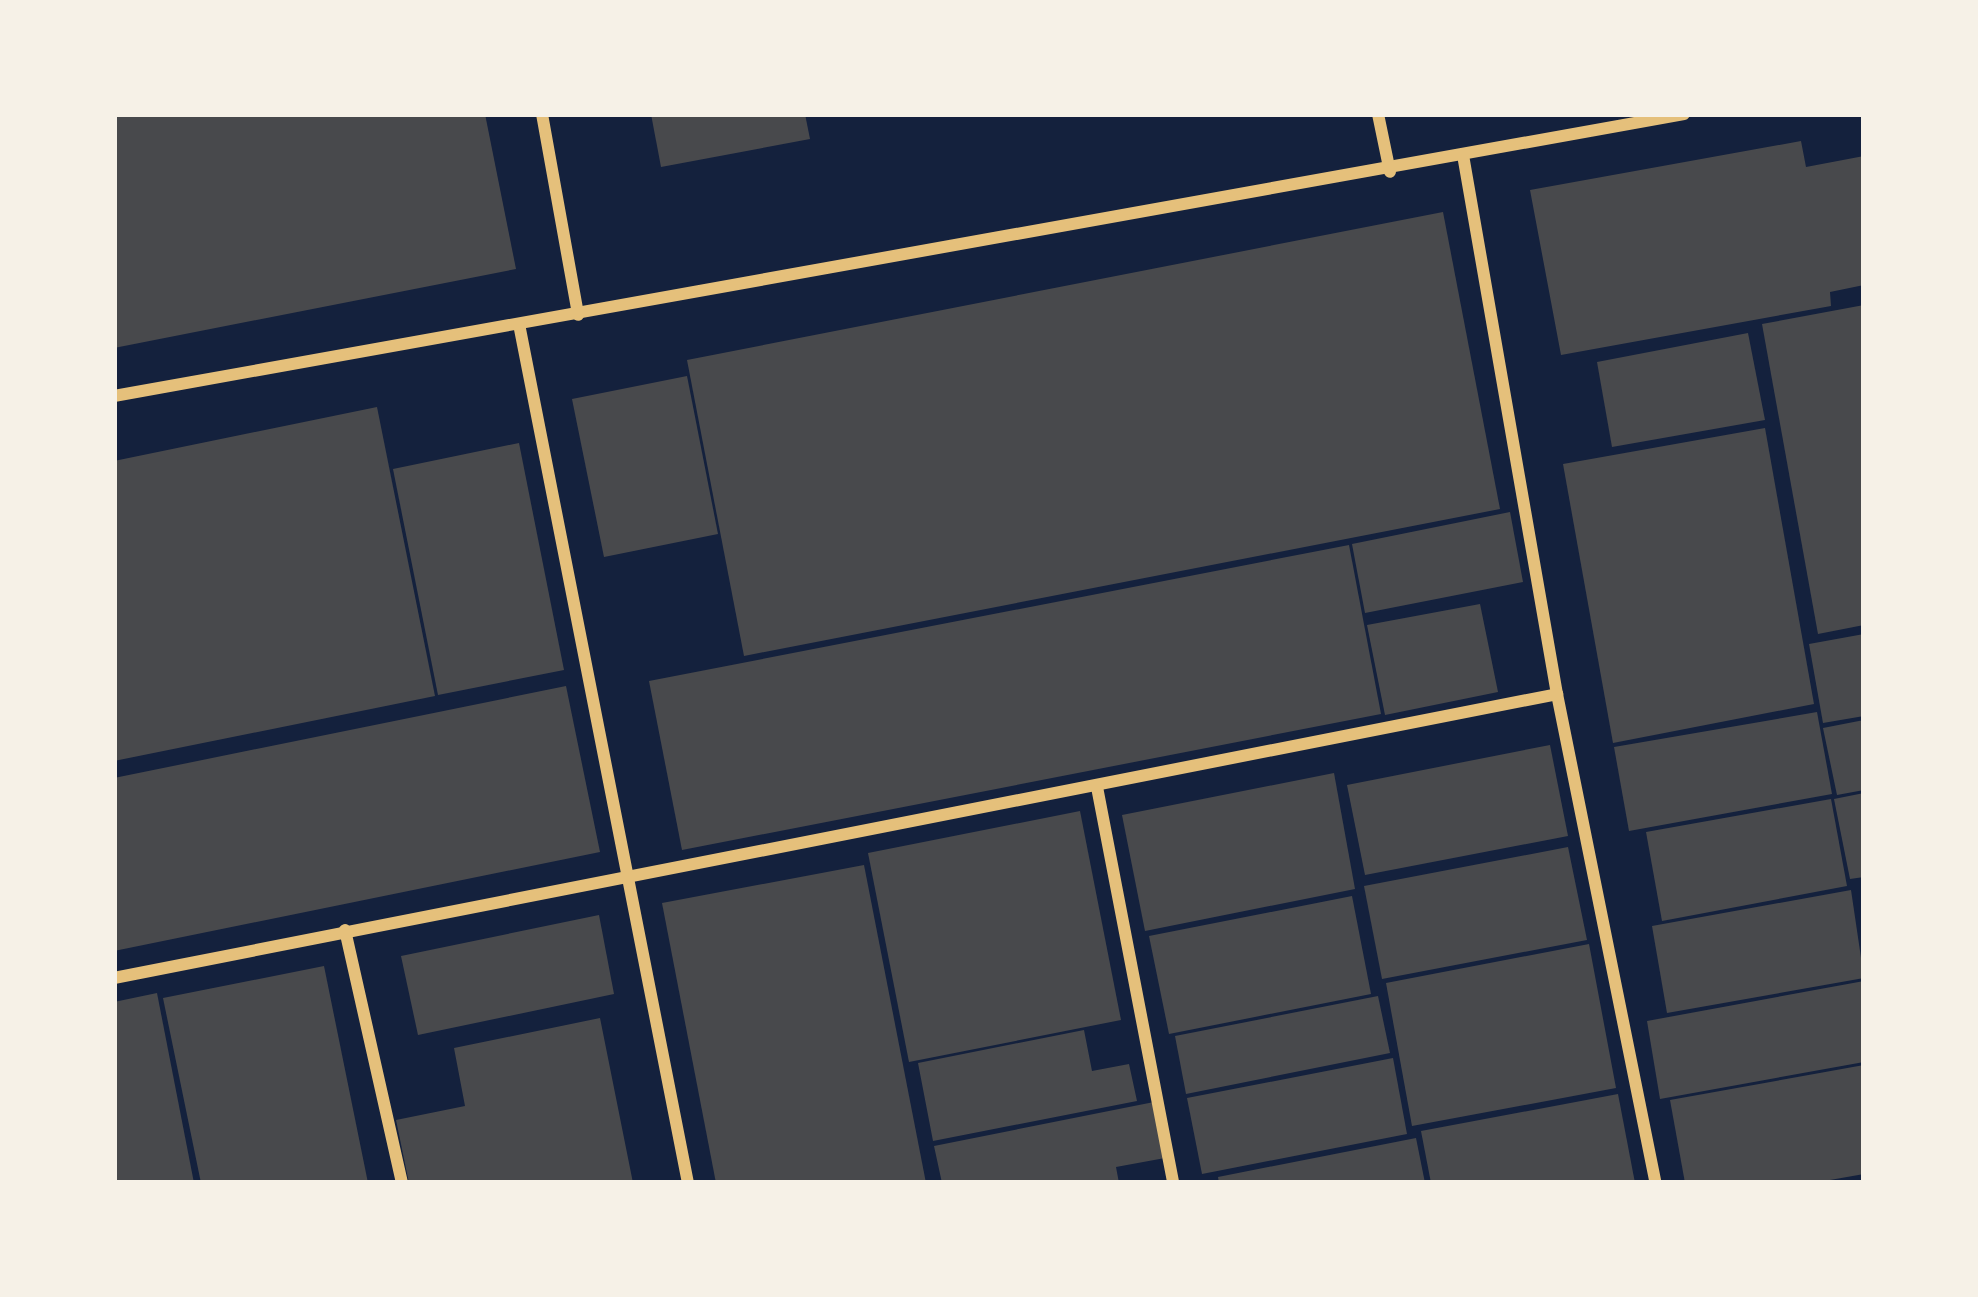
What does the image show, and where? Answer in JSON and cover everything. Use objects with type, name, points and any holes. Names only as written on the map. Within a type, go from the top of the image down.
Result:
[{"type":"street","points":[[542,114],[578,315]]},
{"type":"street","points":[[1378,114],[1390,172]]},
{"type":"street","points":[[114,396],[1390,172],[1684,114]]},
{"type":"street","points":[[1463,155],[1557,694],[1656,1183]]},
{"type":"street","points":[[519,324],[688,1183]]},
{"type":"street","points":[[114,978],[345,929],[627,882],[1557,694]]},
{"type":"street","points":[[1097,787],[1173,1183]]},
{"type":"street","points":[[345,929],[402,1183]]},
{"type":"building","points":[[114,114],[485,114],[516,269],[114,348]]},
{"type":"building","points":[[651,114],[805,114],[810,139],[661,167]]},
{"type":"building","points":[[1801,141],[1806,167],[1864,156],[1864,285],[1830,292],[1831,306],[1561,355],[1530,190]]},
{"type":"building","points":[[1443,212],[1500,509],[744,656],[687,360]]},
{"type":"building","points":[[1864,305],[1864,625],[1818,634],[1762,324]]},
{"type":"building","points":[[1748,333],[1765,420],[1612,447],[1597,362]]},
{"type":"building","points":[[687,376],[718,534],[604,557],[572,399]]},
{"type":"building","points":[[377,407],[435,696],[114,761],[114,461]]},
{"type":"building","points":[[1765,428],[1814,704],[1613,743],[1563,464]]},
{"type":"building","points":[[519,443],[564,670],[438,695],[393,469]]},
{"type":"building","points":[[1510,512],[1523,582],[1365,613],[1352,544]]},
{"type":"building","points":[[1349,545],[1381,714],[682,850],[649,681]]},
{"type":"building","points":[[1480,604],[1498,692],[1385,715],[1367,625]]},
{"type":"building","points":[[1864,634],[1864,716],[1823,723],[1809,644]]},
{"type":"building","points":[[566,686],[600,852],[114,951],[114,778]]},
{"type":"building","points":[[1817,712],[1832,794],[1629,831],[1614,747]]},
{"type":"building","points":[[1864,720],[1864,790],[1837,795],[1823,728]]},
{"type":"building","points":[[1550,745],[1568,836],[1365,875],[1347,785]]},
{"type":"building","points":[[1334,773],[1355,889],[1145,931],[1122,815]]},
{"type":"building","points":[[1864,793],[1864,877],[1850,879],[1834,799]]},
{"type":"building","points":[[1831,799],[1847,886],[1662,921],[1646,832]]},
{"type":"building","points":[[1080,811],[1121,1020],[909,1062],[868,853]]},
{"type":"building","points":[[1568,847],[1587,940],[1382,979],[1364,886]]},
{"type":"building","points":[[864,865],[926,1183],[716,1183],[662,903]]},
{"type":"building","points":[[1851,890],[1864,978],[1667,1013],[1652,926]]},
{"type":"building","points":[[1352,896],[1371,994],[1169,1034],[1149,936]]},
{"type":"building","points":[[599,915],[614,994],[418,1035],[401,956]]},
{"type":"building","points":[[1589,944],[1616,1088],[1412,1126],[1386,983]]},
{"type":"building","points":[[324,966],[368,1183],[201,1183],[163,998]]},
{"type":"building","points":[[1864,981],[1864,1062],[1660,1099],[1647,1021]]},
{"type":"building","points":[[157,993],[194,1183],[114,1183],[114,1002]]},
{"type":"building","points":[[1378,996],[1390,1053],[1186,1094],[1175,1036]]},
{"type":"building","points":[[600,1018],[633,1183],[409,1183],[396,1120],[465,1106],[454,1048]]},
{"type":"building","points":[[1084,1030],[1092,1071],[1129,1064],[1137,1101],[933,1141],[918,1063]]},
{"type":"building","points":[[1393,1058],[1407,1134],[1202,1174],[1187,1098]]},
{"type":"building","points":[[1864,1065],[1864,1174],[1813,1183],[1685,1183],[1670,1100]]},
{"type":"building","points":[[1618,1094],[1635,1183],[1431,1183],[1421,1131]]},
{"type":"building","points":[[1154,1102],[1165,1158],[1116,1167],[1119,1183],[942,1183],[934,1146]]},
{"type":"building","points":[[1416,1138],[1425,1183],[1219,1183],[1218,1177]]}]
